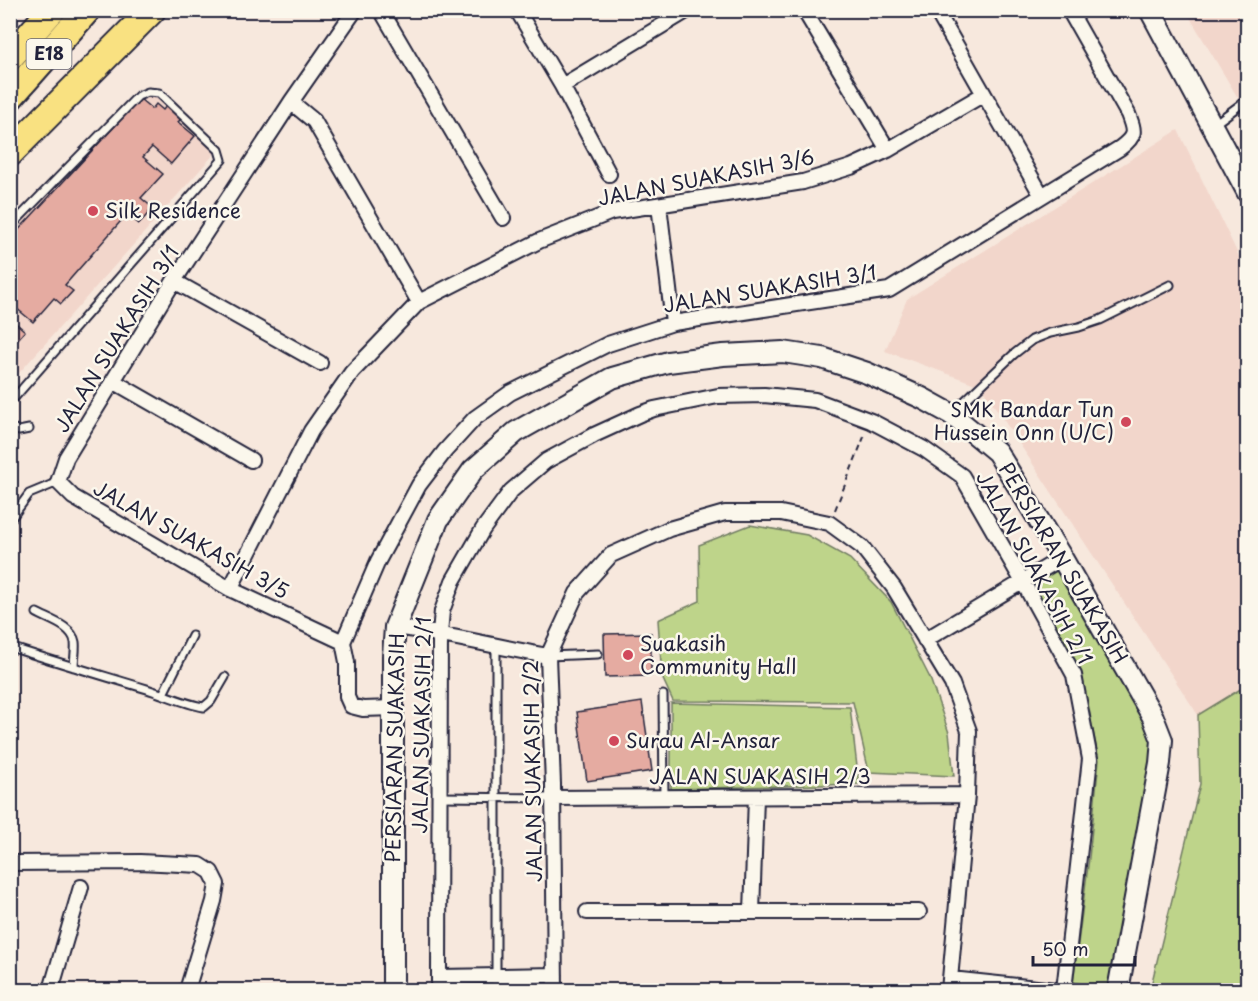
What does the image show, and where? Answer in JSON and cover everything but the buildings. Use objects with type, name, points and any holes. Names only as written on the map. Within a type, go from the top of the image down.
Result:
[{"type":"highway","name":"E18","points":[[10,57],[52,10]]},
{"type":"highway","name":"E18","points":[[10,97],[87,10]]},
{"type":"highway","points":[[10,153],[152,10]]},
{"type":"street","name":"JALAN SUAKASIH 3/1","points":[[58,482],[66,458],[174,280],[291,102],[355,10]]},
{"type":"street","points":[[381,10],[503,218]]},
{"type":"street","points":[[517,10],[562,86],[609,174]]},
{"type":"street","points":[[562,86],[688,10]]},
{"type":"street","points":[[804,10],[888,150]]},
{"type":"street","points":[[936,10],[1042,196]]},
{"type":"street","name":"JALAN SUAKASIH 3/1","points":[[343,642],[378,561],[419,485],[445,451],[475,418],[510,393],[608,344],[673,323],[890,290],[1131,140],[1134,129],[1128,114],[1069,10]]},
{"type":"street","points":[[1150,10],[1248,193]]},
{"type":"street","name":"JALAN SUAKASIH 3/6","points":[[230,588],[311,431],[352,372],[419,302],[539,241],[612,212],[803,182],[851,167],[888,150],[984,94]]},
{"type":"street","points":[[291,102],[314,121],[419,302]]},
{"type":"street","points":[[659,205],[673,323]]},
{"type":"street","points":[[174,280],[320,363]]},
{"type":"street","name":"PERSIARAN SUAKASIH","points":[[393,990],[393,656],[395,627],[438,520],[473,470],[516,432],[612,378],[668,362],[723,355],[783,352],[822,358],[867,373],[922,398],[951,414],[997,452],[1062,558],[1153,717],[1162,740],[1159,772],[1118,990]]},
{"type":"street","points":[[113,381],[251,460]]},
{"type":"street","name":"JALAN SUAKASIH 2/1","points":[[555,975],[496,983],[439,984],[440,633],[442,611],[453,581],[483,529],[511,491],[546,461],[594,435],[654,409],[718,396],[764,395],[815,400],[871,421],[924,449],[962,476],[1074,675],[1090,759],[1064,990]]},
{"type":"street","name":"JALAN SUAKASIH 3/5","points":[[58,482],[73,497],[230,588],[343,642]]},
{"type":"street","name":"JALAN SUAKASIH 2/2","points":[[555,990],[553,784],[548,656],[577,593],[611,555],[669,529],[725,513],[781,513],[829,524],[862,547],[894,588],[952,684],[969,730],[967,795],[950,985]]},
{"type":"street","points":[[926,640],[1062,558]]},
{"type":"street","points":[[395,627],[440,633],[548,656]]},
{"type":"street","points":[[343,642],[347,662],[347,697],[351,706],[363,709],[393,708]]},
{"type":"street","name":"JALAN SUAKASIH 2/3","points":[[552,798],[967,795]]},
{"type":"street","points":[[752,912],[756,797]]},
{"type":"street","points":[[10,862],[140,862],[200,865],[211,872],[217,884],[214,902],[187,990]]},
{"type":"street","points":[[51,990],[81,887]]},
{"type":"street","points":[[587,912],[919,912]]},
{"type":"street","points":[[950,985],[1056,990]]},
{"type":"lane","points":[[10,228],[138,96],[148,92],[159,93],[219,150],[222,160],[10,400]]},
{"type":"lane","points":[[1212,126],[1248,99]]},
{"type":"lane","points":[[951,414],[1007,360],[1032,340],[1100,320],[1170,285]]},
{"type":"lane","points":[[10,427],[19,431],[29,429]]},
{"type":"lane","points":[[10,520],[29,494],[58,482]]},
{"type":"lane","points":[[38,613],[71,633],[75,642],[74,667]]},
{"type":"lane","points":[[163,694],[192,636]]},
{"type":"lane","points":[[10,646],[195,706],[204,707],[211,701],[225,677]]},
{"type":"lane","points":[[496,646],[496,983]]},
{"type":"lane","points":[[548,656],[598,654]]},
{"type":"lane","points":[[663,695],[664,797]]},
{"type":"lane","points":[[439,797],[552,798]]},
{"type":"path","points":[[829,524],[871,421]]},
{"type":"shaded area","points":[[1186,11],[1247,11],[1247,113]]},
{"type":"shaded area","name":"Silk Residence","points":[[148,95],[158,96],[216,152],[11,382],[11,233],[139,98]]},
{"type":"shaded area","name":"SMK Bandar Tun Hussein Onn (U/C)","points":[[1178,130],[1247,273],[1247,685],[1198,715],[981,386],[885,351],[907,299]]},
{"type":"green space","points":[[750,525],[807,535],[850,559],[891,602],[930,678],[949,733],[954,776],[869,772],[853,702],[673,701],[662,677],[658,620],[700,601],[699,545]]},
{"type":"green space","points":[[1060,567],[1156,741],[1111,990],[1073,982],[1099,760],[1081,673],[1030,584]]},
{"type":"green space","points":[[1247,685],[1247,990],[1150,990],[1200,784],[1198,715]]},
{"type":"green space","points":[[671,703],[850,707],[859,784],[671,789]]},
{"type":"place","name":"Silk Residence","points":[[93,211]]},
{"type":"place","name":"SMK Bandar Tun Hussein Onn (U/C)","points":[[1126,422]]},
{"type":"place","name":"Suakasih Community Hall","points":[[628,655]]},
{"type":"place","name":"Surau Al-Ansar","points":[[614,741]]}]
